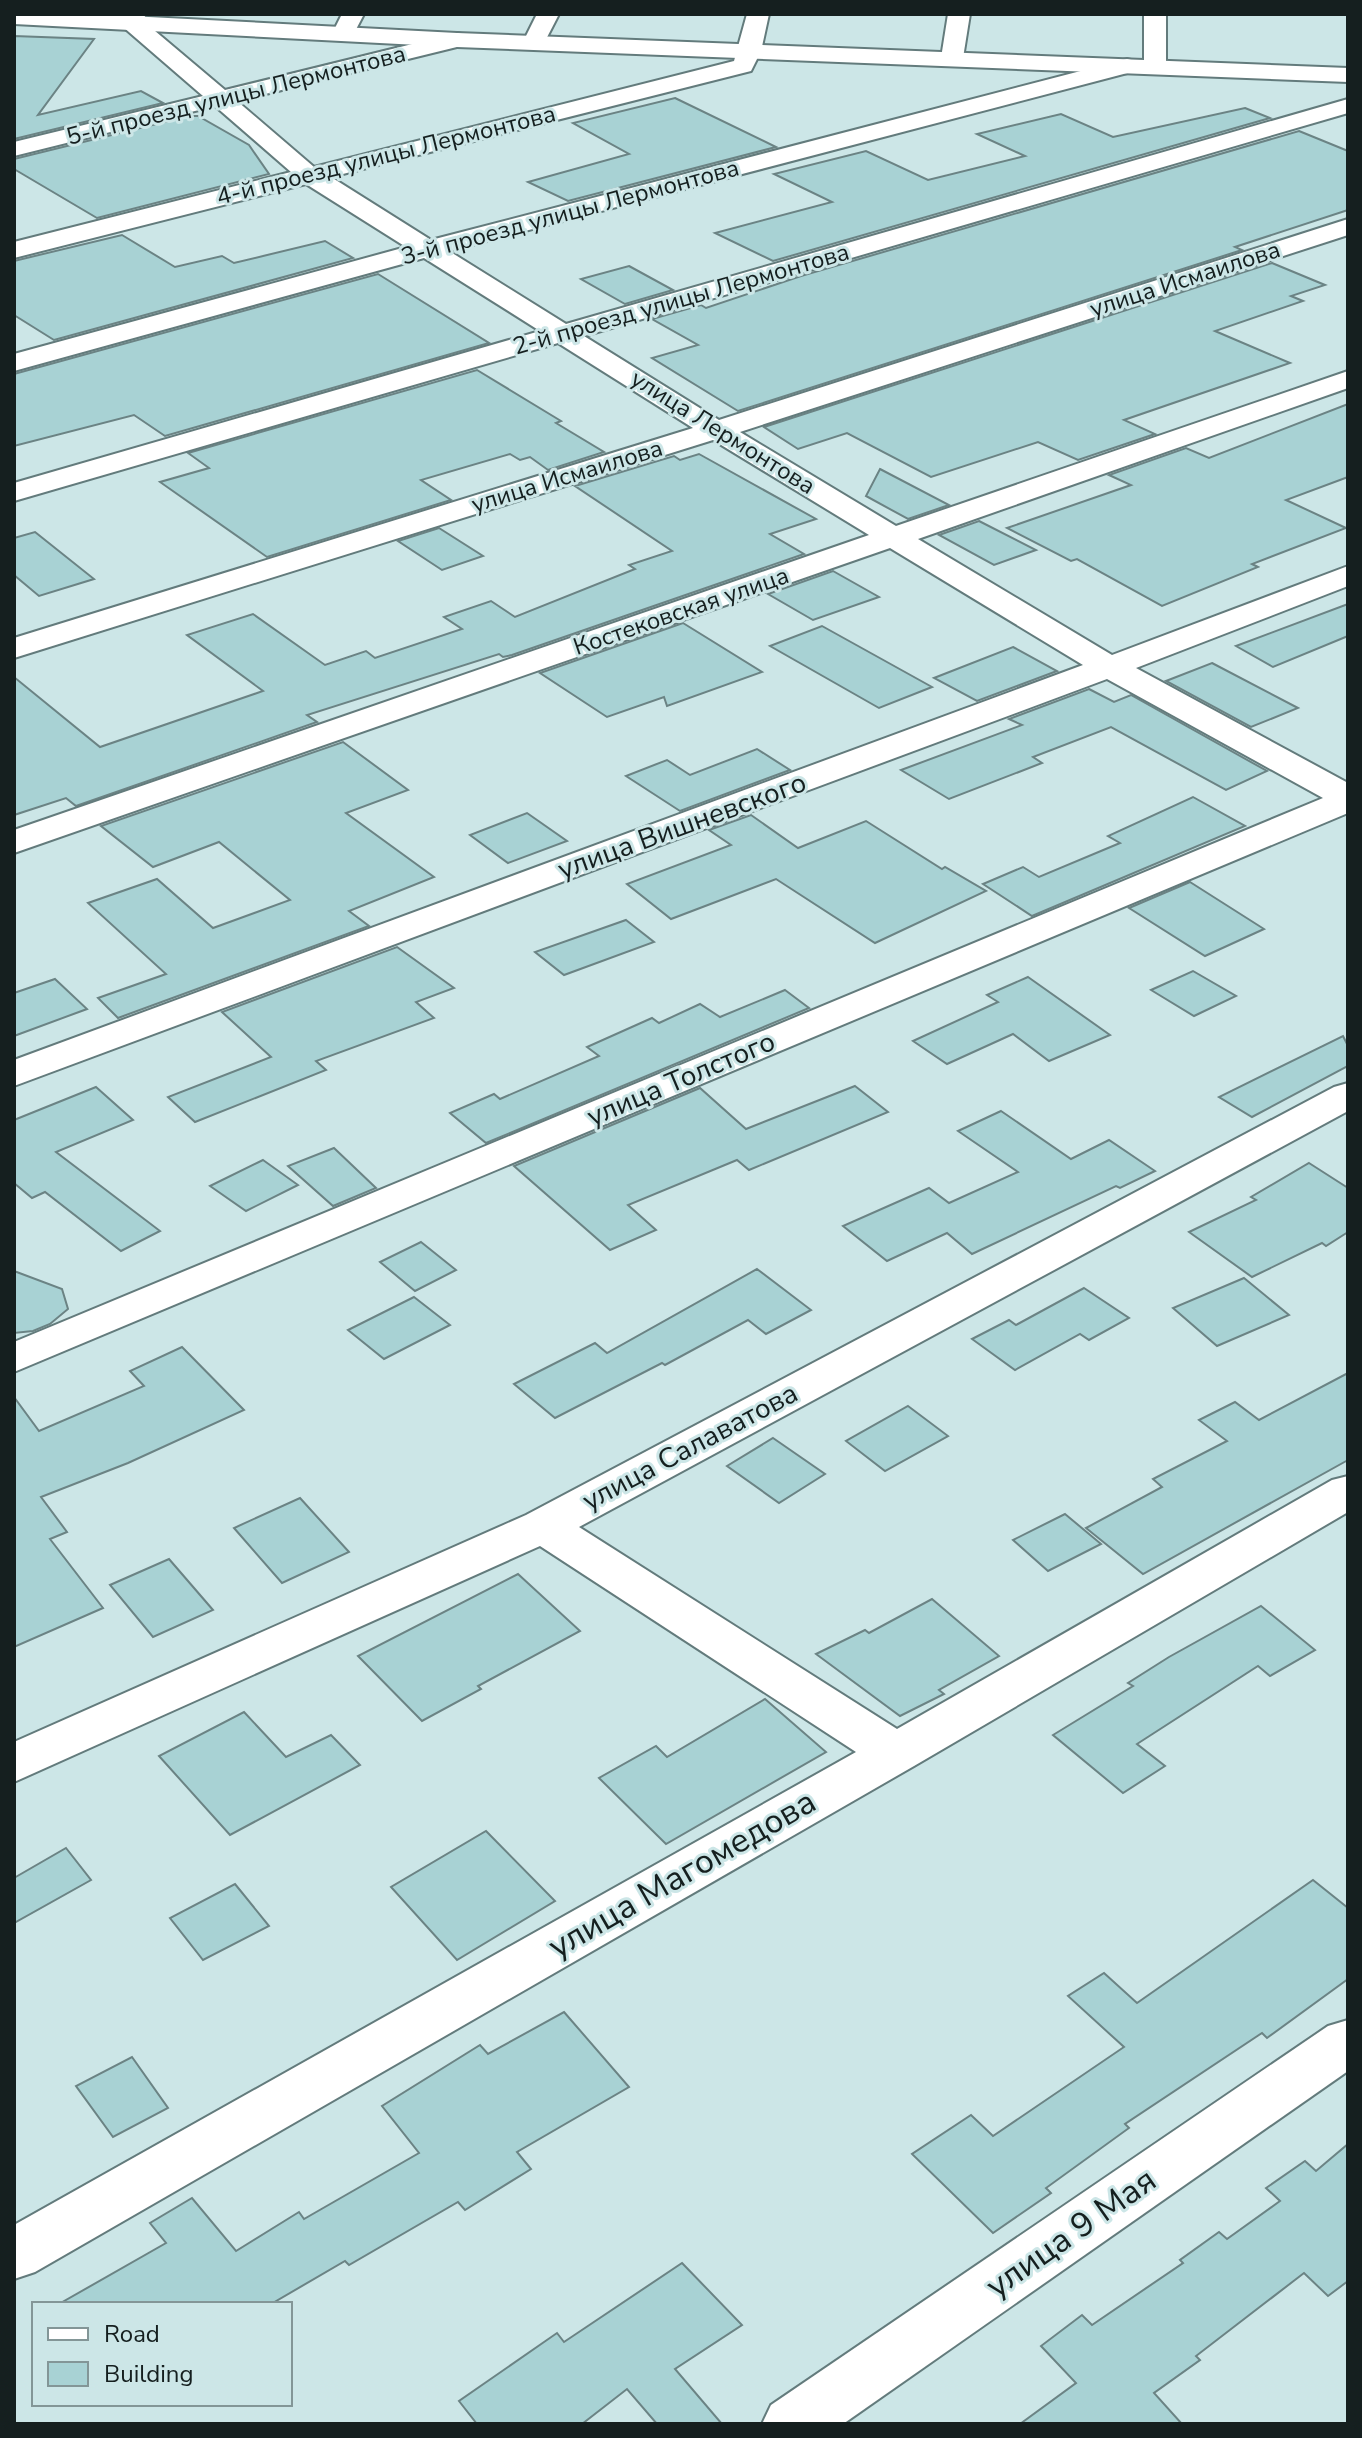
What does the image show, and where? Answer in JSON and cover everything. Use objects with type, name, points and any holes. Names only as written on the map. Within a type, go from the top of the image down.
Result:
[{"type":"street","points":[[534,42],[548,14]]},
{"type":"street","points":[[750,51],[758,14]]},
{"type":"street","points":[[952,58],[959,14]]},
{"type":"street","points":[[1155,14],[1155,67]]},
{"type":"street","points":[[14,17],[348,24],[457,40],[1348,75]]},
{"type":"street","name":"улица Лермонтова","points":[[133,18],[308,174],[716,430],[1109,667],[1348,799]]},
{"type":"street","name":"5-й проезд улицы Лермонтова","points":[[14,149],[457,40]]},
{"type":"street","name":"4-й проезд улицы Лермонтова","points":[[14,250],[743,66],[750,51]]},
{"type":"street","name":"3-й проезд улицы Лермонтова","points":[[14,363],[427,249],[1127,66]]},
{"type":"street","name":"2-й проезд улицы Лермонтова","points":[[14,492],[1348,106]]},
{"type":"street","name":"улица Исмаилова","points":[[14,648],[716,430],[1348,227]]},
{"type":"street","name":"Костековская улица","points":[[14,842],[1348,379]]},
{"type":"street","name":"улица Вишневского","points":[[14,1074],[1109,667],[1348,575]]},
{"type":"street","name":"улица Толстого","points":[[14,1358],[1348,799]]},
{"type":"street","name":"улица Салаватова","points":[[14,1763],[543,1526],[1348,1095]]},
{"type":"street","name":"улица Магомедова","points":[[14,2254],[896,1753],[1348,1491]]},
{"type":"street","points":[[543,1526],[896,1753]]},
{"type":"street","name":"улица 9 Мая","points":[[793,2424],[1348,2042]]},
{"type":"building","points":[[14,36],[94,39],[38,115],[141,91],[163,103],[14,139]]},
{"type":"building","points":[[675,98],[776,147],[568,201],[528,182],[629,154],[573,123]]},
{"type":"building","points":[[1245,108],[1270,118],[773,261],[715,233],[832,202],[774,174],[866,151],[928,180],[1025,156],[977,134],[1061,114],[1113,137]]},
{"type":"building","points":[[198,116],[249,145],[269,174],[97,218],[14,169],[14,159]]},
{"type":"building","points":[[1299,131],[1348,151],[1348,210],[1235,247],[1242,250],[738,411],[652,358],[698,345],[652,319],[701,305],[706,308],[801,276]]},
{"type":"building","points":[[122,235],[175,267],[222,256],[234,263],[325,241],[353,258],[54,340],[14,315],[14,261]]},
{"type":"building","points":[[1272,263],[1325,285],[1291,296],[1303,301],[1215,331],[1290,363],[1124,420],[1155,434],[1078,460],[1038,442],[931,477],[847,433],[798,449],[764,427]]},
{"type":"building","points":[[629,266],[673,290],[625,304],[581,279]]},
{"type":"building","points":[[378,274],[489,343],[165,436],[134,415],[14,446],[14,374]]},
{"type":"building","points":[[477,370],[561,421],[556,423],[604,452],[548,470],[530,457],[520,460],[510,454],[421,480],[451,500],[267,557],[160,482],[209,468],[188,453]]},
{"type":"building","points":[[1348,404],[1348,477],[1286,500],[1346,528],[1252,564],[1258,567],[1162,606],[1077,559],[1071,561],[1007,528],[1131,485],[1109,475],[1186,448],[1209,458]]},
{"type":"building","points":[[699,454],[816,519],[770,534],[804,554],[512,655],[503,657],[499,654],[307,715],[317,722],[76,806],[66,798],[14,815],[14,677],[100,747],[263,691],[187,635],[253,614],[325,665],[366,651],[375,658],[462,629],[444,617],[491,601],[515,617],[635,569],[629,565],[672,551],[575,486],[674,456],[680,460]]},
{"type":"building","points":[[880,469],[949,505],[908,519],[866,496]]},
{"type":"building","points":[[979,521],[1036,550],[994,565],[939,535]]},
{"type":"building","points":[[439,528],[483,556],[442,570],[398,541]]},
{"type":"building","points":[[35,532],[94,579],[39,596],[14,575],[14,538]]},
{"type":"building","points":[[833,571],[879,597],[813,620],[768,594]]},
{"type":"building","points":[[1348,604],[1348,636],[1273,667],[1236,646]]},
{"type":"building","points":[[683,623],[762,672],[667,706],[664,697],[607,717],[540,673]]},
{"type":"building","points":[[822,626],[932,687],[879,708],[770,646]]},
{"type":"building","points":[[1013,647],[1057,671],[977,701],[934,678]]},
{"type":"building","points":[[1212,663],[1298,708],[1251,727],[1166,681]]},
{"type":"building","points":[[1089,689],[1114,702],[1131,695],[1267,771],[1226,790],[1111,727],[1033,757],[1042,763],[949,799],[901,770],[1022,725],[1009,719]]},
{"type":"building","points":[[343,742],[408,790],[346,813],[434,877],[349,911],[369,926],[118,1018],[98,998],[166,974],[88,903],[157,879],[213,928],[290,900],[219,842],[153,867],[101,826]]},
{"type":"building","points":[[757,749],[790,770],[680,811],[626,776],[667,760],[690,775]]},
{"type":"building","points":[[1193,797],[1245,826],[1032,916],[983,884],[1023,867],[1039,877],[1120,843],[1108,836]]},
{"type":"building","points":[[527,813],[567,841],[508,863],[470,835]]},
{"type":"building","points":[[751,815],[798,848],[866,821],[942,869],[945,867],[986,891],[875,943],[776,879],[671,919],[627,884],[731,845],[709,830]]},
{"type":"building","points":[[1190,882],[1264,929],[1205,956],[1129,908]]},
{"type":"building","points":[[626,920],[654,942],[564,975],[535,952]]},
{"type":"building","points":[[397,947],[454,988],[416,1002],[434,1018],[316,1061],[326,1070],[195,1122],[168,1097],[271,1057],[222,1012]]},
{"type":"building","points":[[1193,971],[1236,996],[1194,1016],[1151,990]]},
{"type":"building","points":[[1028,977],[1110,1035],[1049,1061],[1013,1034],[947,1064],[913,1041],[998,1002],[987,995]]},
{"type":"building","points":[[55,979],[87,1009],[14,1036],[14,993]]},
{"type":"building","points":[[785,990],[809,1008],[486,1143],[450,1113],[494,1094],[500,1099],[599,1056],[587,1047],[652,1018],[659,1023],[700,1004],[720,1017]]},
{"type":"building","points":[[1343,1036],[1348,1046],[1348,1066],[1252,1117],[1219,1097]]},
{"type":"building","points":[[855,1086],[888,1112],[749,1170],[737,1160],[628,1205],[656,1230],[610,1250],[514,1166],[700,1088],[746,1129]]},
{"type":"building","points":[[96,1087],[133,1120],[56,1152],[160,1231],[121,1251],[45,1192],[32,1198],[14,1183],[14,1120]]},
{"type":"building","points":[[1001,1111],[1071,1159],[1109,1140],[1155,1171],[1120,1188],[1116,1186],[972,1254],[947,1233],[887,1261],[843,1226],[929,1188],[949,1203],[1018,1172],[958,1131]]},
{"type":"building","points":[[334,1148],[376,1188],[333,1206],[288,1166]]},
{"type":"building","points":[[263,1160],[298,1185],[246,1211],[210,1186]]},
{"type":"building","points":[[1309,1163],[1348,1188],[1348,1232],[1326,1246],[1322,1243],[1252,1277],[1189,1232],[1256,1200],[1251,1197]]},
{"type":"building","points":[[421,1242],[456,1270],[415,1291],[380,1262]]},
{"type":"building","points":[[757,1269],[811,1310],[766,1334],[748,1320],[665,1365],[662,1363],[555,1418],[514,1384],[595,1343],[607,1353]]},
{"type":"building","points":[[14,1271],[62,1289],[68,1309],[50,1324],[33,1331],[14,1333]]},
{"type":"building","points":[[1244,1278],[1289,1315],[1217,1346],[1173,1308]]},
{"type":"building","points":[[1084,1288],[1129,1318],[1089,1340],[1080,1334],[1015,1370],[972,1339],[1009,1320],[1016,1325]]},
{"type":"building","points":[[414,1297],[450,1325],[384,1359],[348,1330]]},
{"type":"building","points":[[182,1347],[244,1410],[128,1463],[41,1497],[67,1532],[50,1539],[103,1608],[14,1647],[14,1397],[39,1431],[144,1386],[130,1371]]},
{"type":"building","points":[[1348,1373],[1348,1460],[1143,1574],[1086,1528],[1162,1487],[1153,1479],[1227,1441],[1199,1420],[1235,1402],[1259,1420]]},
{"type":"building","points":[[908,1406],[948,1436],[885,1471],[846,1441]]},
{"type":"building","points":[[773,1438],[825,1474],[779,1503],[727,1466]]},
{"type":"building","points":[[300,1498],[349,1552],[282,1583],[234,1528]]},
{"type":"building","points":[[1065,1514],[1101,1544],[1048,1571],[1013,1540]]},
{"type":"building","points":[[169,1559],[213,1610],[153,1637],[110,1585]]},
{"type":"building","points":[[518,1574],[580,1631],[478,1686],[481,1689],[422,1721],[358,1656]]},
{"type":"building","points":[[932,1599],[999,1656],[939,1690],[944,1694],[900,1716],[816,1654],[865,1630],[869,1633]]},
{"type":"building","points":[[1261,1606],[1315,1650],[1270,1676],[1258,1666],[1137,1744],[1165,1766],[1123,1793],[1053,1735],[1133,1686],[1128,1683],[1169,1657]]},
{"type":"building","points":[[765,1699],[826,1752],[666,1844],[599,1778],[656,1746],[667,1757]]},
{"type":"building","points":[[244,1712],[286,1757],[331,1735],[360,1765],[230,1835],[159,1756]]},
{"type":"building","points":[[486,1831],[555,1901],[457,1960],[391,1887]]},
{"type":"building","points":[[66,1848],[91,1880],[14,1923],[14,1878]]},
{"type":"building","points":[[1313,1880],[1348,1908],[1348,1979],[1267,2038],[1262,2033],[1125,2124],[1129,2128],[1046,2188],[1051,2193],[993,2233],[912,2154],[971,2115],[993,2136],[1124,2047],[1068,1996],[1104,1973],[1137,2003]]},
{"type":"building","points":[[235,1884],[269,1926],[203,1960],[170,1918]]},
{"type":"building","points":[[564,2012],[629,2087],[517,2152],[531,2169],[465,2210],[458,2202],[349,2265],[345,2261],[274,2302],[63,2302],[166,2243],[150,2223],[192,2198],[236,2251],[299,2212],[304,2219],[419,2153],[382,2106],[480,2045],[488,2054]]},
{"type":"building","points":[[132,2057],[168,2108],[113,2137],[76,2086]]},
{"type":"building","points":[[1348,2144],[1348,2281],[1328,2296],[1304,2273],[1196,2356],[1200,2360],[1154,2393],[1182,2424],[1020,2424],[1076,2383],[1041,2346],[1082,2315],[1092,2325],[1183,2263],[1180,2260],[1219,2232],[1227,2239],[1280,2201],[1266,2188],[1305,2161],[1316,2171]]},
{"type":"building","points":[[682,2263],[742,2325],[675,2369],[722,2424],[657,2424],[627,2389],[582,2424],[477,2424],[459,2401],[557,2333],[564,2342]]}]
